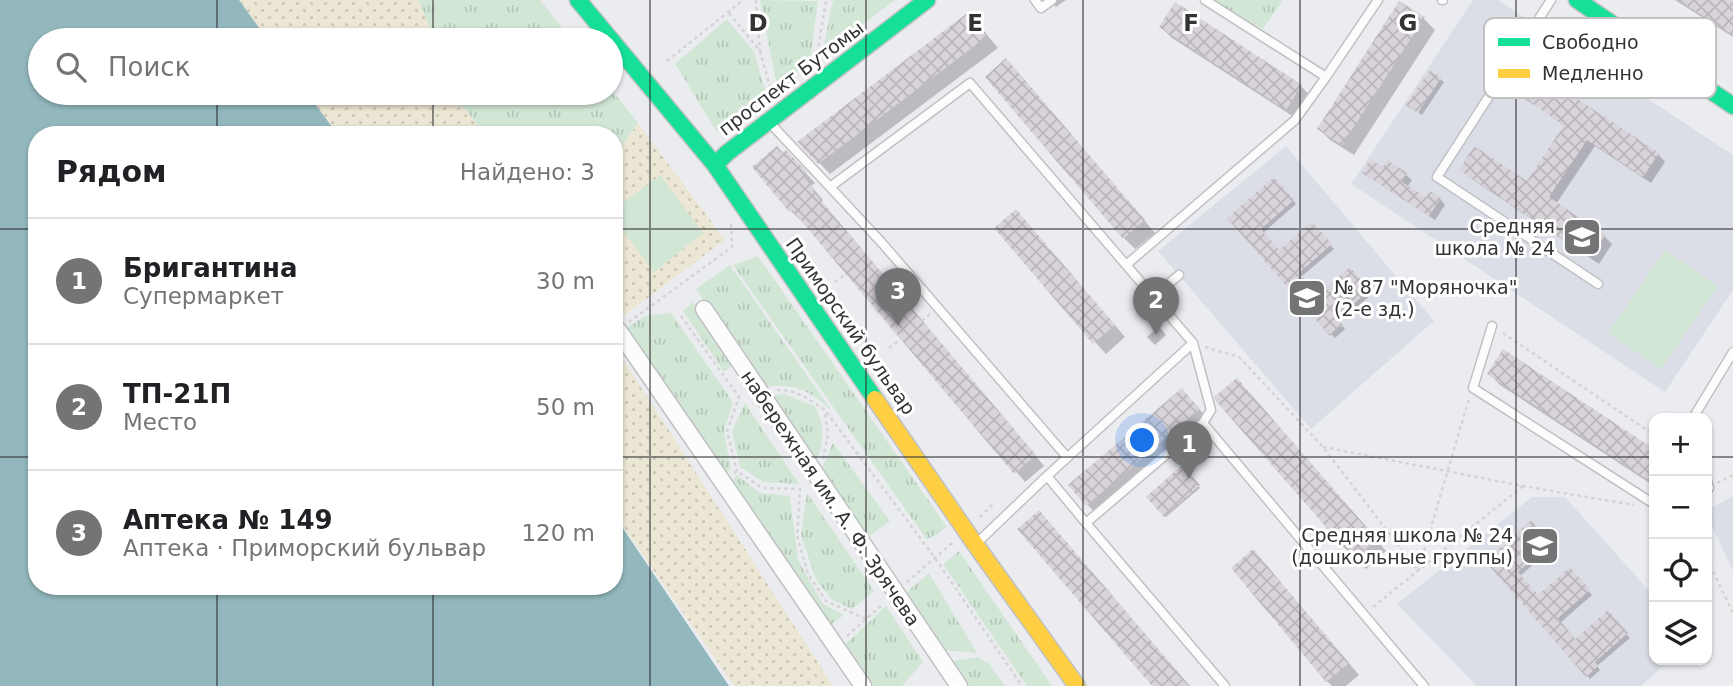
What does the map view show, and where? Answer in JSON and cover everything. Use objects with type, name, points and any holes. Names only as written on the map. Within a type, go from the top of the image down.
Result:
[{"type":"street","name":"Приморский бульвар","points":[[578,0],[601,28]]},
{"type":"street","name":"проспект Бутомы","points":[[715,165],[727,153],[928,0]]},
{"type":"street","points":[[1577,0],[1603,18]]},
{"type":"street","name":"Приморский бульвар","points":[[623,54],[715,165],[971,538],[1077,686]]},
{"type":"street","points":[[1716,94],[1733,106]]},
{"type":"street","name":"набережная им. А. Ф. Зрячева","points":[[704,309],[959,686]]},
{"type":"street","points":[[623,337],[863,686]]},
{"type":"lane","points":[[1035,0],[1041,8],[1052,0]]},
{"type":"lane","points":[[1205,0],[1326,77]]},
{"type":"lane","points":[[1126,265],[1295,120],[1378,0]]},
{"type":"lane","points":[[1539,18],[1550,0]]},
{"type":"lane","points":[[830,187],[970,83],[1193,343],[1211,410],[1203,423],[1086,523]]},
{"type":"lane","points":[[1487,98],[1437,177],[1598,284]]},
{"type":"lane","points":[[769,122],[890,252],[1066,456]]},
{"type":"lane","points":[[1153,297],[1179,275]]},
{"type":"lane","points":[[1492,326],[1473,388],[1649,501]]},
{"type":"lane","points":[[971,538],[1046,476],[1193,343]]},
{"type":"lane","points":[[1697,413],[1733,352]]},
{"type":"lane","points":[[1203,423],[1424,686]]},
{"type":"lane","points":[[1046,476],[1225,686]]},
{"type":"path","points":[[667,61],[743,0]]},
{"type":"path","points":[[756,0],[760,51],[771,91]]},
{"type":"path","points":[[816,60],[826,0]]},
{"type":"path","points":[[728,12],[760,51]]},
{"type":"path","points":[[623,326],[732,247],[731,222]]},
{"type":"path","points":[[835,282],[846,274]]},
{"type":"path","points":[[681,316],[739,397],[727,431],[737,471],[762,488],[800,489],[797,536],[808,574],[826,601],[866,619]]},
{"type":"path","points":[[1492,326],[1649,432]]},
{"type":"path","points":[[889,348],[901,339]]},
{"type":"path","points":[[1193,343],[1240,356],[1323,447],[1418,570]]},
{"type":"path","points":[[1418,570],[1473,388]]},
{"type":"path","points":[[759,392],[785,390],[809,398],[825,411],[934,558],[1022,686]]},
{"type":"path","points":[[815,475],[825,456],[828,434],[825,411]]},
{"type":"path","points":[[1323,447],[1641,506]]},
{"type":"path","points":[[722,481],[737,471]]},
{"type":"path","points":[[1712,484],[1733,475]]},
{"type":"path","points":[[1363,614],[1523,486]]},
{"type":"path","points":[[836,646],[934,558],[971,538],[993,505]]},
{"type":"path","points":[[1712,569],[1733,613]]},
{"type":"shaded area","name":"Средняя школа № 24","points":[[1473,0],[1498,0],[1525,18],[1484,18],[1484,98],[1647,98],[1733,155],[1733,290],[1665,392],[1351,184]]},
{"type":"shaded area","name":"№ 87 \"Моряночка\" (2-е зд.)","points":[[1286,146],[1434,321],[1311,429],[1158,251]]},
{"type":"shaded area","points":[[1733,496],[1733,571],[1712,527],[1712,507]]},
{"type":"shaded area","name":"Средняя школа № 24 (дошкольные группы)","points":[[1532,497],[1565,497],[1649,590],[1649,665],[1664,665],[1641,686],[1477,686],[1397,604]]},
{"type":"green space","points":[[418,0],[540,0],[562,28],[430,28]]},
{"type":"green space","points":[[760,0],[818,1],[810,62],[777,87]]},
{"type":"green space","points":[[833,0],[895,0],[822,55]]},
{"type":"green space","points":[[1208,0],[1283,0],[1263,29]]},
{"type":"green space","points":[[727,19],[754,52],[767,96],[717,132],[675,64]]},
{"type":"green space","points":[[623,104],[638,123],[623,146],[623,126],[479,126],[462,106]]},
{"type":"green space","points":[[660,175],[703,233],[654,272],[623,231],[623,203]]},
{"type":"green space","points":[[1665,250],[1718,286],[1661,369],[1608,333]]},
{"type":"green space","points":[[758,256],[947,527],[927,540],[733,265]]},
{"type":"green space","points":[[730,265],[831,410],[799,389],[783,386],[761,387],[696,289]]},
{"type":"green space","points":[[693,302],[733,365],[724,372],[683,311]]},
{"type":"green space","points":[[671,313],[733,402],[724,432],[731,469],[722,475],[623,330],[645,316]]},
{"type":"green space","points":[[784,394],[815,406],[819,414],[822,436],[814,467],[766,396]]},
{"type":"green space","points":[[745,403],[799,484],[763,482],[740,467],[732,431]]},
{"type":"green space","points":[[833,443],[890,521],[865,539],[819,475]]},
{"type":"green space","points":[[737,475],[760,493],[790,496],[798,560],[823,604],[844,615],[822,631],[731,483]]},
{"type":"green space","points":[[807,493],[874,591],[852,609],[831,599],[815,578],[801,535]]},
{"type":"green space","points":[[959,551],[1052,686],[1027,686],[943,564]]},
{"type":"green space","points":[[929,573],[977,653],[940,650],[902,596]]},
{"type":"green space","points":[[886,606],[923,662],[902,686],[868,686],[843,647]]},
{"type":"green space","points":[[977,657],[988,663],[1005,686],[962,686],[947,662]]},
{"type":"sand","points":[[239,0],[418,0],[430,28],[259,28]]},
{"type":"sand","points":[[316,105],[462,105],[479,126],[331,126]]},
{"type":"sand","points":[[638,123],[725,240],[623,316],[623,146]]},
{"type":"sand","points":[[623,359],[833,686],[734,686],[623,526]]},
{"type":"water","points":[[0,0],[239,0],[259,28],[28,28],[28,105],[316,105],[331,126],[28,126],[28,595],[623,595],[623,528],[729,686],[0,686]]},
{"type":"building","points":[[1678,0],[1733,0],[1733,35],[1716,24],[1716,18],[1706,18]]},
{"type":"building","points":[[1399,1],[1425,17],[1342,145],[1317,129]]},
{"type":"building","points":[[1175,2],[1302,85],[1286,110],[1159,27]]},
{"type":"building","points":[[970,11],[988,36],[818,164],[797,142]]},
{"type":"building","points":[[1006,58],[1145,220],[1123,239],[985,77]]},
{"type":"building","points":[[1430,70],[1441,78],[1418,113],[1406,105]]},
{"type":"building","points":[[1523,98],[1576,98],[1659,153],[1643,177],[1587,140],[1549,197],[1605,235],[1590,257],[1459,170],[1474,146],[1527,181],[1564,125]]},
{"type":"building","points":[[777,146],[783,153],[786,150],[807,172],[803,176],[815,190],[813,191],[1036,455],[1014,474],[792,210],[789,212],[752,167]]},
{"type":"building","points":[[1370,159],[1383,167],[1387,160],[1407,173],[1402,182],[1426,197],[1430,191],[1441,198],[1429,216],[1362,173]]},
{"type":"building","points":[[1274,177],[1294,200],[1261,229],[1279,250],[1312,222],[1332,244],[1299,273],[1318,295],[1350,267],[1370,290],[1337,318],[1343,325],[1330,336],[1227,218]]},
{"type":"building","points":[[1016,209],[1115,325],[1093,344],[994,228]]},
{"type":"building","points":[[1503,349],[1649,446],[1649,481],[1487,374]]},
{"type":"building","points":[[1237,378],[1377,539],[1354,559],[1215,400],[1214,397]]},
{"type":"building","points":[[1182,388],[1199,409],[1086,506],[1068,485]]},
{"type":"building","points":[[1182,465],[1200,485],[1164,517],[1146,497]]},
{"type":"building","points":[[1039,510],[1190,686],[1152,686],[1017,529]]},
{"type":"building","points":[[1531,520],[1551,543],[1518,572],[1538,595],[1570,567],[1590,590],[1558,618],[1575,639],[1608,610],[1628,633],[1595,662],[1598,666],[1586,677],[1485,561]]},
{"type":"building","points":[[1253,549],[1349,663],[1326,682],[1231,568]]},
{"type":"traffic: fast","points":[[578,0],[601,28]]},
{"type":"traffic: fast","points":[[715,165],[927,0]]},
{"type":"traffic: fast","points":[[1577,0],[1603,18]]},
{"type":"traffic: fast","points":[[623,54],[715,165],[875,399]]},
{"type":"traffic: fast","points":[[1716,94],[1733,106]]},
{"type":"traffic: slow","points":[[875,399],[1077,686]]},
{"type":"place","name":"Средняя школа № 24","points":[[1582,237]]},
{"type":"place","name":"№ 87 \"Моряночка\" (2-е зд.)","points":[[1307,298]]},
{"type":"place","name":"Аптека № 149","points":[[898,326]]},
{"type":"place","name":"ТП-21П","points":[[1156,335]]},
{"type":"place","name":"Бригантина","points":[[1189,479]]},
{"type":"place","name":"Средняя школа № 24 (дошкольные группы)","points":[[1540,546]]}]
